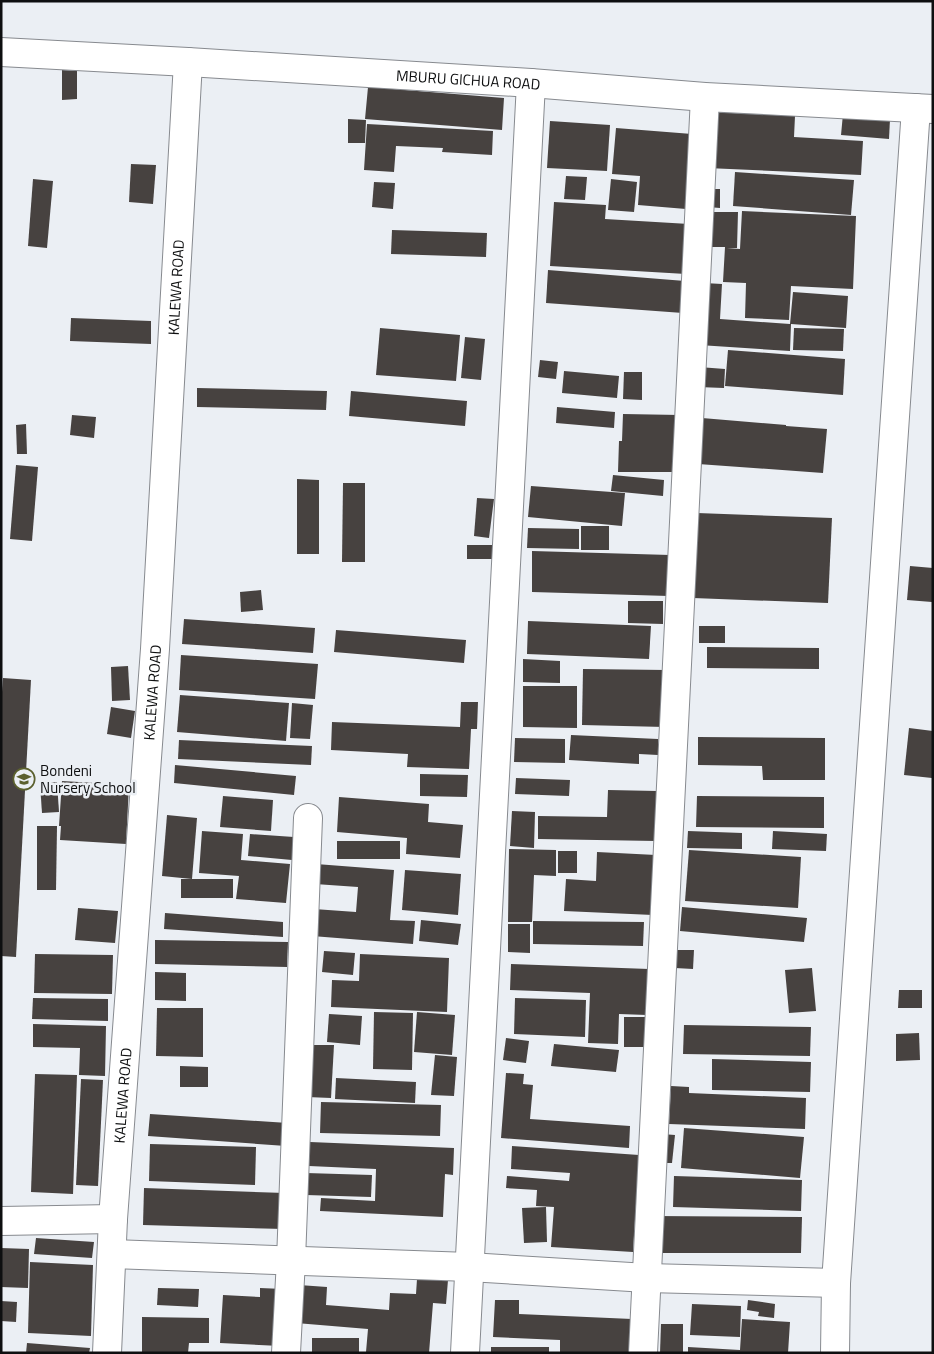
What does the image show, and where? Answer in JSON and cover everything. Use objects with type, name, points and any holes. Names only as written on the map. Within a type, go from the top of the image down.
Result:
[{"type":"street","name":"MBURU GICHUA ROAD","points":[[1,52],[924,108]]},
{"type":"street","name":"KALEWA ROAD","points":[[107,1353],[113,1219],[155,649],[188,62]]},
{"type":"street","points":[[464,1353],[531,83]]},
{"type":"street","points":[[643,1353],[705,96]]},
{"type":"street","points":[[835,1353],[836,1282],[924,108]]},
{"type":"street","points":[[286,1353],[308,818]]},
{"type":"street","points":[[1,1221],[113,1219]]},
{"type":"street","points":[[112,1254],[291,1260],[647,1278],[836,1282]]},
{"type":"building","points":[[62,70],[77,71],[77,99],[62,100]]},
{"type":"building","points":[[368,87],[504,98],[502,130],[365,119]]},
{"type":"building","points":[[710,112],[795,116],[794,137],[863,141],[861,175],[707,168]]},
{"type":"building","points":[[843,114],[890,119],[889,139],[841,135]]},
{"type":"building","points":[[348,119],[366,120],[365,143],[348,143]]},
{"type":"building","points":[[550,121],[610,125],[607,171],[547,168]]},
{"type":"building","points":[[367,124],[493,131],[492,155],[442,152],[443,148],[396,146],[394,172],[364,170]]},
{"type":"building","points":[[616,128],[692,134],[686,209],[638,205],[640,176],[612,174]]},
{"type":"building","points":[[131,164],[156,165],[153,204],[129,202]]},
{"type":"building","points":[[735,172],[854,180],[851,215],[733,206]]},
{"type":"building","points":[[566,176],[587,177],[585,200],[564,199]]},
{"type":"building","points":[[33,179],[53,181],[47,248],[28,246]]},
{"type":"building","points":[[611,179],[637,182],[634,212],[608,210]]},
{"type":"building","points":[[374,182],[395,183],[393,209],[372,207]]},
{"type":"building","points":[[708,189],[720,189],[720,208],[708,207]]},
{"type":"building","points":[[554,202],[606,205],[605,219],[689,224],[686,274],[550,266]]},
{"type":"building","points":[[742,211],[856,216],[853,289],[791,286],[789,320],[745,318],[746,283],[723,282],[725,247],[710,247],[711,212],[738,212],[737,248],[727,248],[740,249]]},
{"type":"building","points":[[392,230],[487,233],[486,257],[391,254]]},
{"type":"building","points":[[548,270],[685,281],[683,313],[546,303]]},
{"type":"building","points":[[704,283],[722,284],[720,319],[790,324],[793,292],[848,296],[846,328],[791,324],[790,351],[699,345]]},
{"type":"building","points":[[71,318],[151,321],[151,344],[70,341]]},
{"type":"building","points":[[380,328],[460,335],[456,381],[376,375]]},
{"type":"building","points":[[794,328],[844,329],[843,351],[793,350]]},
{"type":"building","points":[[465,337],[485,339],[481,380],[461,378]]},
{"type":"building","points":[[728,350],[845,359],[843,395],[725,386]]},
{"type":"building","points":[[540,360],[558,362],[556,379],[538,377]]},
{"type":"building","points":[[699,367],[725,369],[724,388],[698,387]]},
{"type":"building","points":[[564,371],[619,376],[617,398],[562,393]]},
{"type":"building","points":[[624,372],[642,372],[642,400],[623,399]]},
{"type":"building","points":[[197,388],[327,391],[326,410],[197,407]]},
{"type":"building","points":[[351,391],[467,401],[465,426],[349,416]]},
{"type":"building","points":[[557,407],[615,412],[614,428],[556,423]]},
{"type":"building","points":[[623,414],[680,415],[679,472],[618,472],[619,441],[622,441]]},
{"type":"building","points":[[72,415],[96,417],[94,438],[70,435]]},
{"type":"building","points":[[702,418],[827,429],[823,473],[698,464]]},
{"type":"building","points":[[26,424],[27,454],[17,454],[16,425]]},
{"type":"building","points":[[16,465],[38,467],[32,541],[10,539]]},
{"type":"building","points":[[613,475],[664,480],[663,496],[611,491]]},
{"type":"building","points":[[297,479],[319,480],[319,554],[297,554]]},
{"type":"building","points":[[343,483],[365,483],[365,562],[342,562]]},
{"type":"building","points":[[531,486],[625,493],[622,526],[528,517]]},
{"type":"building","points":[[477,498],[494,499],[489,538],[474,536]]},
{"type":"building","points":[[697,513],[832,518],[828,603],[693,598]]},
{"type":"building","points":[[581,526],[609,526],[609,550],[581,550]]},
{"type":"building","points":[[528,528],[579,529],[579,549],[527,548]]},
{"type":"building","points":[[467,545],[492,545],[492,559],[467,559]]},
{"type":"building","points":[[532,551],[670,555],[669,596],[532,592]]},
{"type":"building","points":[[910,566],[933,568],[932,602],[907,600]]},
{"type":"building","points":[[261,590],[263,610],[241,612],[240,592]]},
{"type":"building","points":[[628,601],[663,601],[663,624],[628,623]]},
{"type":"building","points":[[184,619],[315,628],[313,653],[182,644]]},
{"type":"building","points":[[528,621],[651,626],[649,659],[527,654]]},
{"type":"building","points":[[699,626],[725,626],[725,643],[699,643]]},
{"type":"building","points":[[336,630],[466,640],[464,663],[334,652]]},
{"type":"building","points":[[707,647],[819,648],[819,669],[707,668]]},
{"type":"building","points":[[181,655],[318,664],[315,699],[179,690]]},
{"type":"building","points":[[523,659],[560,661],[560,683],[523,682]]},
{"type":"building","points":[[128,666],[130,700],[112,701],[111,667]]},
{"type":"building","points":[[583,669],[666,670],[665,727],[582,725]]},
{"type":"building","points":[[3,678],[31,680],[16,957],[1,956],[1,705]]},
{"type":"building","points":[[523,686],[577,686],[577,728],[523,727]]},
{"type":"building","points":[[180,695],[289,703],[286,741],[177,732]]},
{"type":"building","points":[[461,702],[478,702],[477,729],[471,729],[469,769],[407,767],[408,754],[331,750],[332,722],[460,727]]},
{"type":"building","points":[[292,703],[313,705],[310,739],[290,738]]},
{"type":"building","points":[[111,707],[135,711],[131,738],[107,734]]},
{"type":"building","points":[[909,728],[933,731],[932,778],[904,775]]},
{"type":"building","points":[[571,735],[658,739],[658,755],[639,754],[639,764],[569,760]]},
{"type":"building","points":[[698,737],[825,738],[825,780],[763,780],[762,766],[698,765]]},
{"type":"building","points":[[515,738],[565,739],[565,763],[514,762]]},
{"type":"building","points":[[179,740],[312,746],[311,765],[178,759]]},
{"type":"building","points":[[175,765],[296,776],[294,795],[174,783]]},
{"type":"building","points":[[420,774],[468,775],[467,797],[420,796]]},
{"type":"building","points":[[516,778],[570,780],[569,796],[515,794]]},
{"type":"building","points":[[62,781],[129,785],[126,844],[60,840]]},
{"type":"building","points":[[57,782],[59,812],[42,813],[40,784]]},
{"type":"building","points":[[608,790],[657,791],[656,841],[538,839],[538,816],[607,817]]},
{"type":"building","points":[[223,796],[273,800],[271,831],[220,827]]},
{"type":"building","points":[[697,796],[824,797],[824,828],[696,827]]},
{"type":"building","points":[[339,797],[429,804],[428,822],[463,825],[460,858],[406,854],[407,838],[337,832]]},
{"type":"building","points":[[512,811],[535,812],[534,848],[510,846]]},
{"type":"building","points":[[167,815],[197,818],[192,879],[162,876]]},
{"type":"building","points":[[37,826],[57,826],[56,890],[37,890]]},
{"type":"building","points":[[202,831],[243,834],[241,860],[290,864],[286,903],[236,899],[239,876],[199,873]]},
{"type":"building","points":[[688,831],[742,833],[742,849],[687,848]]},
{"type":"building","points":[[773,831],[827,834],[826,851],[772,849]]},
{"type":"building","points":[[250,834],[294,837],[292,860],[248,856]]},
{"type":"building","points":[[337,841],[400,841],[400,859],[337,859]]},
{"type":"building","points":[[509,849],[556,850],[556,876],[534,875],[532,922],[508,922]]},
{"type":"building","points":[[689,850],[801,857],[798,908],[685,901]]},
{"type":"building","points":[[558,851],[577,851],[577,873],[558,873]]},
{"type":"building","points":[[597,852],[656,855],[653,915],[564,911],[566,879],[596,881]]},
{"type":"building","points":[[316,864],[394,870],[390,920],[415,921],[413,944],[312,936],[314,909],[356,912],[358,887],[315,884]]},
{"type":"building","points":[[405,870],[461,874],[458,915],[402,910]]},
{"type":"building","points":[[181,879],[233,879],[233,898],[181,898]]},
{"type":"building","points":[[682,907],[807,918],[804,942],[680,931]]},
{"type":"building","points":[[78,908],[118,911],[115,943],[75,940]]},
{"type":"building","points":[[165,913],[283,922],[283,937],[164,929]]},
{"type":"building","points":[[421,920],[461,924],[458,945],[419,941]]},
{"type":"building","points":[[533,921],[644,922],[643,946],[533,944]]},
{"type":"building","points":[[508,924],[530,924],[530,953],[508,952]]},
{"type":"building","points":[[155,940],[288,942],[287,967],[155,964]]},
{"type":"building","points":[[675,950],[694,950],[693,969],[675,968]]},
{"type":"building","points":[[324,951],[355,953],[353,975],[322,972]]},
{"type":"building","points":[[35,954],[113,955],[112,994],[34,993]]},
{"type":"building","points":[[360,954],[449,958],[447,1012],[331,1007],[332,980],[359,981]]},
{"type":"building","points":[[511,964],[649,969],[647,1015],[619,1014],[618,1044],[588,1043],[590,993],[510,990]]},
{"type":"building","points":[[812,968],[816,1011],[789,1013],[785,970]]},
{"type":"building","points":[[155,972],[186,973],[186,1001],[155,1000]]},
{"type":"building","points":[[899,990],[922,990],[922,1008],[898,1008]]},
{"type":"building","points":[[33,998],[108,999],[108,1021],[32,1019]]},
{"type":"building","points":[[515,998],[586,1000],[585,1037],[514,1034]]},
{"type":"building","points":[[157,1008],[203,1008],[203,1057],[156,1056]]},
{"type":"building","points":[[374,1012],[413,1013],[412,1070],[373,1069]]},
{"type":"building","points":[[417,1012],[455,1015],[452,1055],[414,1052]]},
{"type":"building","points":[[329,1014],[362,1016],[360,1045],[327,1042]]},
{"type":"building","points":[[624,1017],[647,1017],[646,1047],[624,1047]]},
{"type":"building","points":[[33,1024],[106,1026],[105,1076],[79,1075],[80,1048],[33,1047]]},
{"type":"building","points":[[684,1025],[811,1027],[810,1056],[683,1054]]},
{"type":"building","points":[[919,1033],[920,1060],[896,1061],[896,1034]]},
{"type":"building","points":[[506,1038],[529,1041],[526,1063],[503,1060]]},
{"type":"building","points":[[554,1044],[619,1050],[616,1072],[551,1066]]},
{"type":"building","points":[[309,1045],[334,1045],[331,1098],[307,1097]]},
{"type":"building","points":[[435,1055],[457,1057],[454,1096],[431,1095]]},
{"type":"building","points":[[712,1059],[811,1062],[810,1092],[712,1090]]},
{"type":"building","points":[[180,1066],[208,1067],[208,1087],[180,1087]]},
{"type":"building","points":[[506,1073],[524,1074],[523,1084],[533,1085],[530,1119],[630,1126],[629,1148],[501,1138]]},
{"type":"building","points":[[35,1074],[77,1075],[73,1194],[31,1192]]},
{"type":"building","points":[[336,1078],[416,1082],[415,1103],[335,1099]]},
{"type":"building","points":[[81,1079],[103,1080],[98,1186],[76,1185]]},
{"type":"building","points":[[671,1086],[689,1087],[689,1093],[806,1098],[805,1129],[669,1124]]},
{"type":"building","points":[[321,1102],[441,1105],[440,1136],[320,1133]]},
{"type":"building","points":[[150,1114],[288,1123],[286,1146],[148,1136]]},
{"type":"building","points":[[684,1128],[804,1137],[800,1178],[681,1168]]},
{"type":"building","points":[[662,1134],[675,1135],[672,1163],[660,1163]]},
{"type":"building","points":[[310,1142],[454,1148],[453,1175],[445,1174],[443,1217],[320,1211],[321,1198],[375,1201],[376,1169],[309,1166]]},
{"type":"building","points":[[150,1144],[256,1147],[255,1185],[149,1181]]},
{"type":"building","points":[[512,1146],[639,1155],[633,1252],[551,1247],[554,1207],[536,1206],[537,1190],[506,1188],[507,1176],[569,1181],[570,1173],[511,1169]]},
{"type":"building","points":[[306,1173],[372,1175],[371,1197],[306,1195]]},
{"type":"building","points":[[674,1176],[802,1180],[801,1211],[673,1207]]},
{"type":"building","points":[[144,1188],[285,1193],[284,1229],[143,1225]]},
{"type":"building","points":[[546,1207],[547,1242],[524,1243],[522,1208]]},
{"type":"building","points":[[653,1216],[802,1217],[801,1253],[653,1253]]},
{"type":"building","points":[[36,1238],[94,1242],[92,1258],[34,1254]]},
{"type":"building","points":[[1,1248],[29,1249],[28,1288],[1,1287]]},
{"type":"building","points":[[30,1262],[93,1265],[91,1336],[28,1333]]},
{"type":"building","points":[[417,1279],[448,1280],[446,1304],[433,1303],[429,1353],[366,1352],[368,1329],[296,1323],[299,1285],[327,1287],[326,1305],[389,1310],[390,1293],[416,1294]]},
{"type":"building","points":[[158,1288],[199,1289],[198,1307],[157,1305]]},
{"type":"building","points":[[260,1288],[283,1289],[280,1346],[220,1343],[223,1295],[260,1297]]},
{"type":"building","points":[[495,1300],[519,1300],[519,1314],[632,1319],[630,1353],[560,1353],[560,1340],[493,1337]]},
{"type":"building","points":[[748,1300],[775,1304],[774,1318],[758,1316],[759,1312],[747,1310]]},
{"type":"building","points":[[1,1301],[17,1302],[16,1322],[1,1321]]},
{"type":"building","points":[[692,1304],[741,1306],[740,1337],[690,1335]]},
{"type":"building","points":[[142,1317],[209,1318],[209,1343],[189,1343],[188,1353],[142,1353]]},
{"type":"building","points":[[742,1319],[790,1322],[788,1353],[688,1353],[688,1347],[740,1350]]},
{"type":"building","points":[[661,1324],[683,1324],[683,1353],[660,1353]]},
{"type":"building","points":[[312,1338],[359,1338],[359,1353],[312,1353]]},
{"type":"building","points":[[27,1343],[90,1348],[89,1353],[26,1353]]},
{"type":"building","points":[[491,1347],[549,1347],[549,1353],[491,1353]]},
{"type":"place","name":"Bondeni Nursery School","points":[[24,779]]}]
